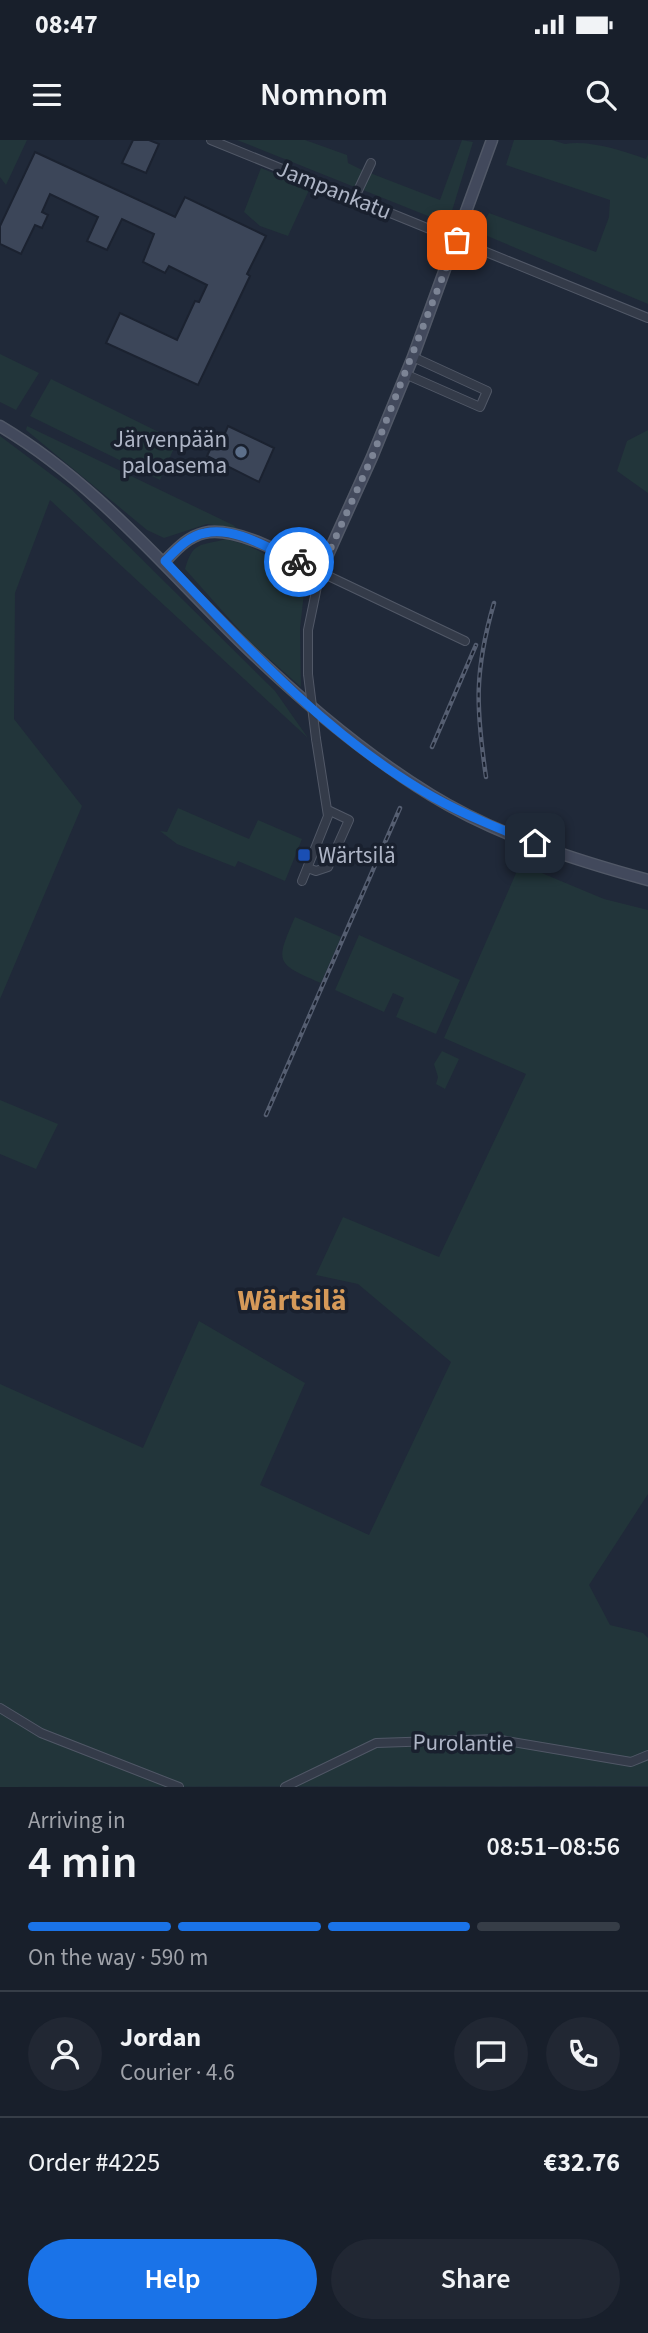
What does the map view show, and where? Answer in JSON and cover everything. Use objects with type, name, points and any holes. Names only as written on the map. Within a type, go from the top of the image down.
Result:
[{"type":"main road","points":[[165,561],[187,540],[205,533],[228,533],[249,539],[320,572],[413,357],[492,140]]},
{"type":"main road","points":[[0,426],[57,464],[106,505],[165,561],[247,649],[366,752],[432,796],[494,826],[555,851],[648,880]]},
{"type":"street","name":"Jampankatu","points":[[211,140],[648,318]]},
{"type":"street","points":[[354,199],[371,163]]},
{"type":"street","points":[[405,374],[480,407],[487,391],[413,357]]},
{"type":"street","points":[[302,881],[326,823],[328,810],[308,674],[308,630],[320,572],[465,641]]},
{"type":"street","points":[[308,868],[316,871],[328,867],[349,820],[328,810]]},
{"type":"street","points":[[0,1708],[51,1738],[179,1787]]},
{"type":"street","name":"Purolantie","points":[[285,1787],[376,1743],[495,1740],[631,1762],[648,1755]]},
{"type":"green space","points":[[0,140],[27,140],[6,185],[0,177]]},
{"type":"green space","points":[[237,140],[305,140],[347,155],[348,163],[364,171],[357,188]]},
{"type":"green space","points":[[462,140],[473,142],[448,224],[363,190],[370,173],[440,200]]},
{"type":"green space","points":[[514,140],[552,140],[565,144],[594,145],[646,159],[648,154],[648,304],[478,232],[489,213],[596,252],[609,217],[610,200],[506,165]]},
{"type":"green space","points":[[261,168],[310,188],[288,236],[260,226],[244,212]]},
{"type":"green space","points":[[0,354],[39,373],[16,410],[0,402]]},
{"type":"green space","points":[[51,379],[177,441],[160,480],[30,416]]},
{"type":"green space","points":[[27,426],[238,529],[207,524],[164,538],[147,530],[26,430]]},
{"type":"green space","points":[[648,430],[648,493],[617,471],[627,441]]},
{"type":"green space","points":[[0,436],[72,490],[275,691],[308,738],[50,500],[15,593],[14,719],[82,806],[0,999]]},
{"type":"green space","points":[[226,539],[247,545],[306,575],[300,628],[301,687],[250,642],[185,569],[191,553],[199,546]]},
{"type":"green space","points":[[178,808],[249,839],[258,820],[302,839],[285,881],[238,861],[235,867],[177,844],[160,831],[167,832]]},
{"type":"green space","points":[[520,864],[604,899],[648,910],[648,1494],[589,1585],[610,1625],[643,1633],[648,1638],[648,1786],[0,1787],[0,1384],[143,1448],[199,1321],[305,1383],[260,1485],[369,1535],[451,1362],[358,1284],[316,1275],[343,1217],[439,1257],[526,1074],[444,1038]]},
{"type":"green space","points":[[295,917],[341,937],[321,983],[295,971],[283,960],[284,944]]},
{"type":"green space","points":[[359,935],[460,980],[436,1034],[396,1017],[404,998],[393,993],[384,1012],[335,990]]},
{"type":"green space","points":[[442,1051],[459,1059],[445,1089],[436,1084],[438,1077],[434,1064]]},
{"type":"green space","points":[[0,1100],[58,1124],[36,1169],[0,1154]]},
{"type":"building","points":[[133,140],[149,140],[159,144],[146,173],[122,163]]},
{"type":"building","points":[[35,152],[175,217],[185,197],[266,236],[198,385],[106,343],[120,313],[177,340],[195,301],[199,302],[207,285],[169,266],[165,273],[143,262],[154,234],[122,219],[107,250],[87,241],[98,217],[50,194],[42,212],[48,215],[42,228],[35,225],[21,254],[0,244],[0,226]]},
{"type":"building","name":"Järvenpään paloasema","points":[[228,426],[274,448],[259,482],[207,456],[217,435],[223,438]]},
{"type":"railway","points":[[486,777],[480,730],[479,690],[483,650],[494,603]]},
{"type":"railway","points":[[432,747],[476,645]]},
{"type":"railway","points":[[266,1115],[400,808]]},
{"type":"way so far","points":[[299,562],[320,572],[372,457],[457,240]]},
{"type":"place","name":"Järvenpään paloasema","points":[[241,452]]},
{"type":"place","name":"Wärtsilä","points":[[304,855]]},
{"type":"district","name":"Wärtsilä","points":[[292,1300]]},
{"type":"route","points":[[299,562],[249,539],[228,533],[205,533],[187,540],[165,561],[247,649],[366,752],[432,796],[535,843]]}]
